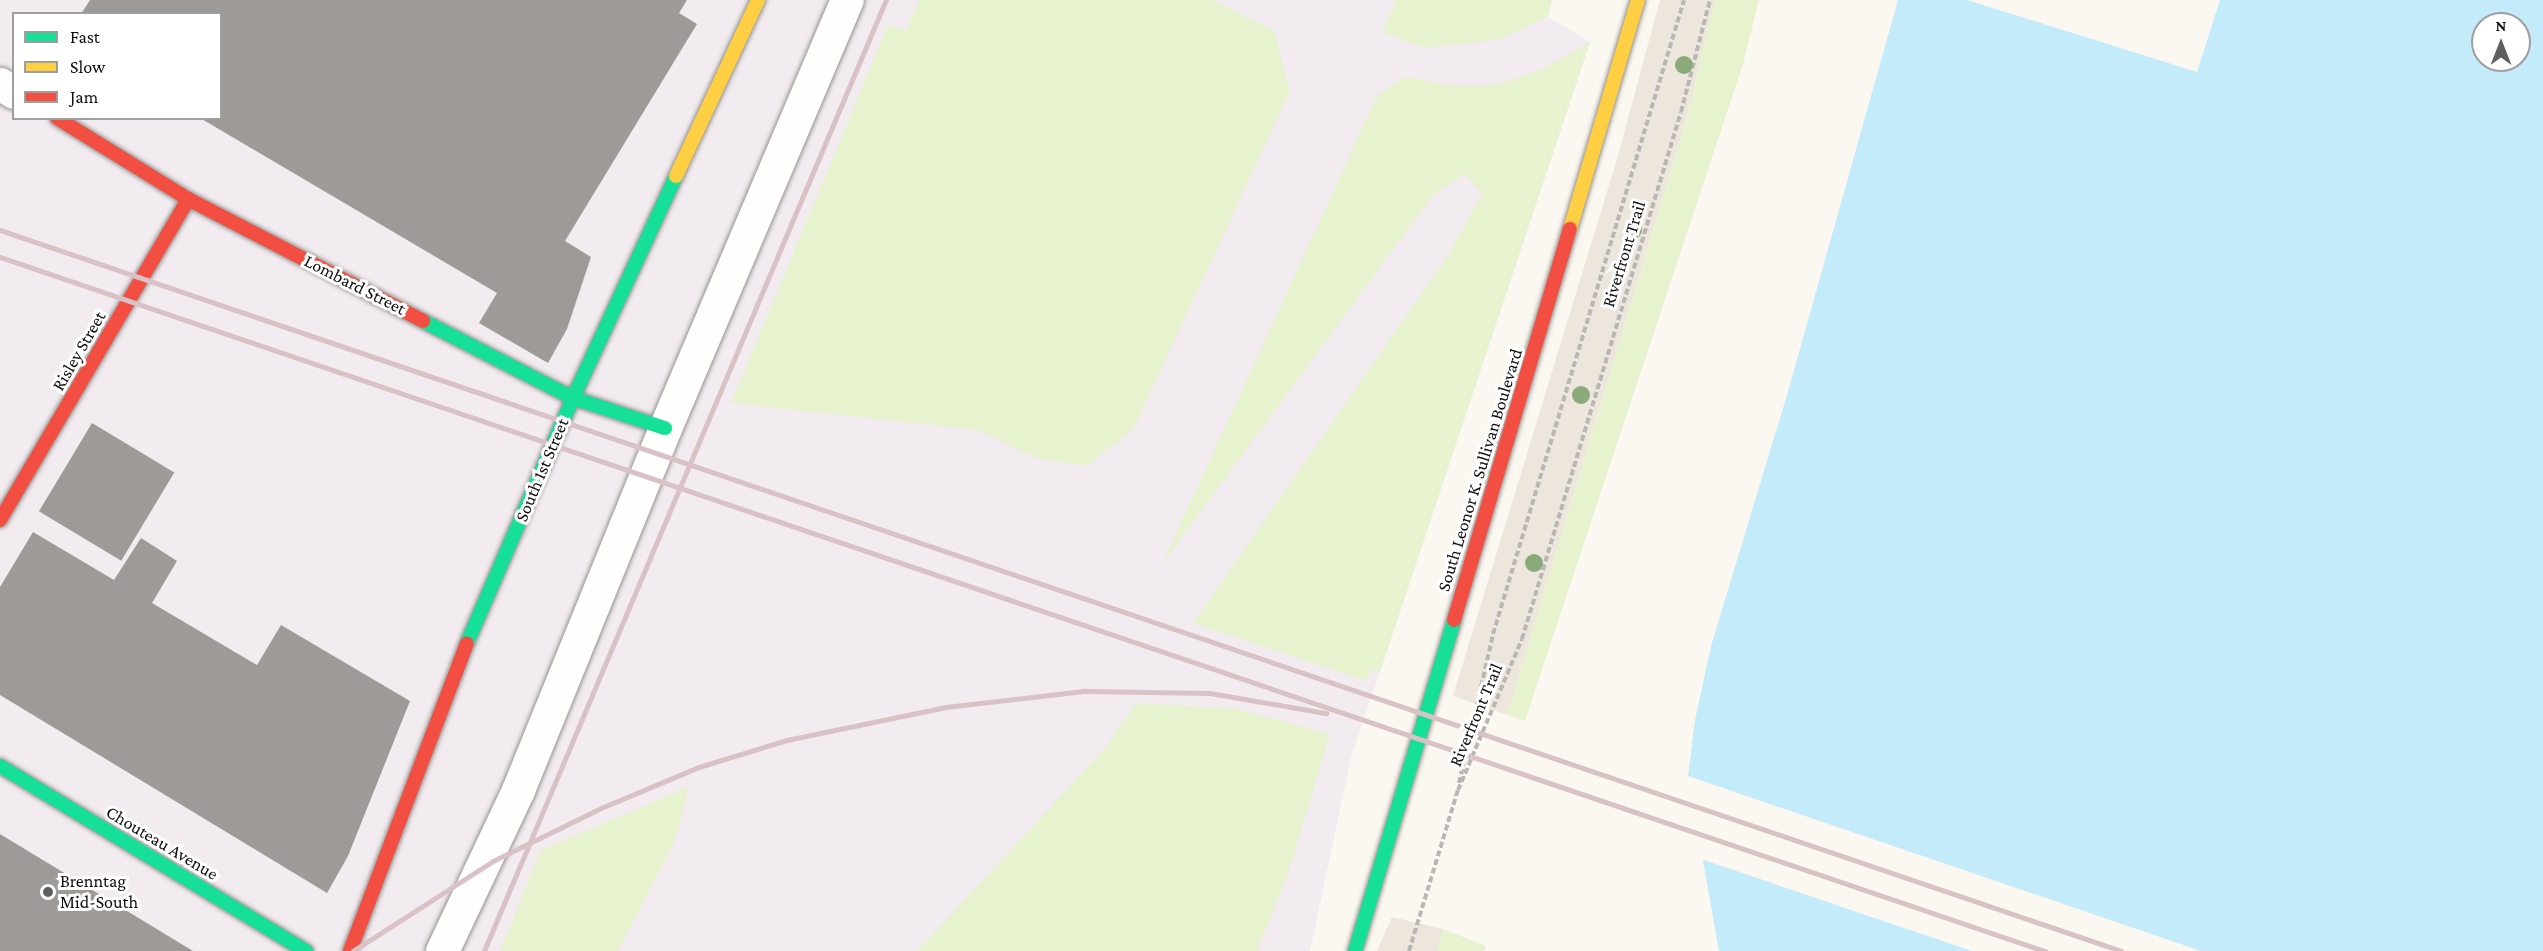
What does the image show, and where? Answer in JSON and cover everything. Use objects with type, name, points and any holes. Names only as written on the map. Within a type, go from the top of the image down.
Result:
[{"type":"street","name":"South 1st Street","points":[[350,951],[461,657],[573,398],[758,0]]},
{"type":"street","points":[[442,951],[518,790],[665,428],[847,0]]},
{"type":"street","name":"South Leonor K. Sullivan Boulevard","points":[[1355,951],[1638,0]]},
{"type":"street","name":"Lombard Street","points":[[60,120],[188,199],[573,398],[665,428]]},
{"type":"street","name":"Risley Street","points":[[0,520],[188,199]]},
{"type":"street","name":"Chouteau Avenue","points":[[0,766],[306,951]]},
{"type":"path","name":"Riverfront Trail","points":[[1458,790],[1493,634],[1684,0]]},
{"type":"path","name":"Riverfront Trail","points":[[1458,790],[1522,639],[1681,112],[1710,0]]},
{"type":"path","points":[[1409,951],[1458,790]]},
{"type":"shaded area","points":[[0,0],[1552,0],[1548,17],[1590,42],[1351,758],[1310,951],[0,951]]},
{"type":"shaded area","points":[[1660,0],[1715,0],[1686,120],[1507,715],[1453,696],[1617,159]]},
{"type":"shaded area","points":[[1392,917],[1443,929],[1437,951],[1377,951]]},
{"type":"green space","points":[[919,0],[1212,0],[1274,30],[1290,91],[1134,428],[1087,466],[1036,458],[979,430],[731,403],[888,25],[906,31]]},
{"type":"green space","points":[[1396,0],[1552,0],[1548,17],[1498,40],[1425,48],[1382,32]]},
{"type":"green space","points":[[1715,0],[1759,0],[1743,64],[1525,721],[1507,715],[1686,120]]},
{"type":"green space","points":[[1590,42],[1380,672],[1371,669],[1367,681],[1193,623],[1449,254],[1482,194],[1465,174],[1433,195],[1162,564],[1377,96],[1404,77],[1450,85],[1495,85],[1541,70]]},
{"type":"green space","points":[[1136,703],[1238,709],[1330,734],[1287,877],[1257,951],[917,951],[1105,748]]},
{"type":"green space","points":[[689,787],[675,841],[618,951],[500,951],[541,850]]},
{"type":"green space","points":[[1443,929],[1486,946],[1484,951],[1437,951]]},
{"type":"water","points":[[1898,0],[2543,0],[2543,951],[1719,951],[1688,776],[1695,720],[1711,646],[1787,395]]},
{"type":"pier","points":[[1967,0],[2220,0],[2197,72]]},
{"type":"pier","points":[[1685,775],[2201,951],[1972,951],[1701,859]]},
{"type":"building","points":[[90,0],[687,0],[679,13],[697,24],[565,241],[591,257],[567,329],[548,363],[479,323],[497,293],[203,120],[222,120],[222,12],[82,12]]},
{"type":"building","points":[[92,423],[174,472],[121,561],[39,511]]},
{"type":"building","points":[[33,532],[114,580],[141,538],[177,561],[152,603],[257,665],[281,625],[410,701],[348,856],[327,893],[0,695],[0,587]]},
{"type":"building","name":"Brenntag Mid-South","points":[[0,834],[193,951],[0,951]]},
{"type":"railway","points":[[484,951],[886,0]]},
{"type":"railway","points":[[0,230],[2121,951]]},
{"type":"railway","points":[[0,257],[2045,951]]},
{"type":"railway","points":[[353,951],[493,861],[601,808],[699,767],[787,740],[946,707],[1085,691],[1210,693],[1326,713]]},
{"type":"traffic: fast","points":[[467,643],[573,398],[676,176]]},
{"type":"traffic: fast","points":[[423,321],[573,398],[665,428]]},
{"type":"traffic: fast","points":[[1355,951],[1454,620]]},
{"type":"traffic: fast","points":[[0,766],[306,951]]},
{"type":"traffic: slow","points":[[676,176],[758,0]]},
{"type":"traffic: slow","points":[[1570,229],[1638,0]]},
{"type":"traffic: jam","points":[[60,120],[188,199],[423,321]]},
{"type":"traffic: jam","points":[[0,520],[188,199]]},
{"type":"traffic: jam","points":[[1454,620],[1570,229]]},
{"type":"traffic: jam","points":[[350,951],[467,643]]},
{"type":"place","name":"Brenntag Mid-South","points":[[48,892]]}]
